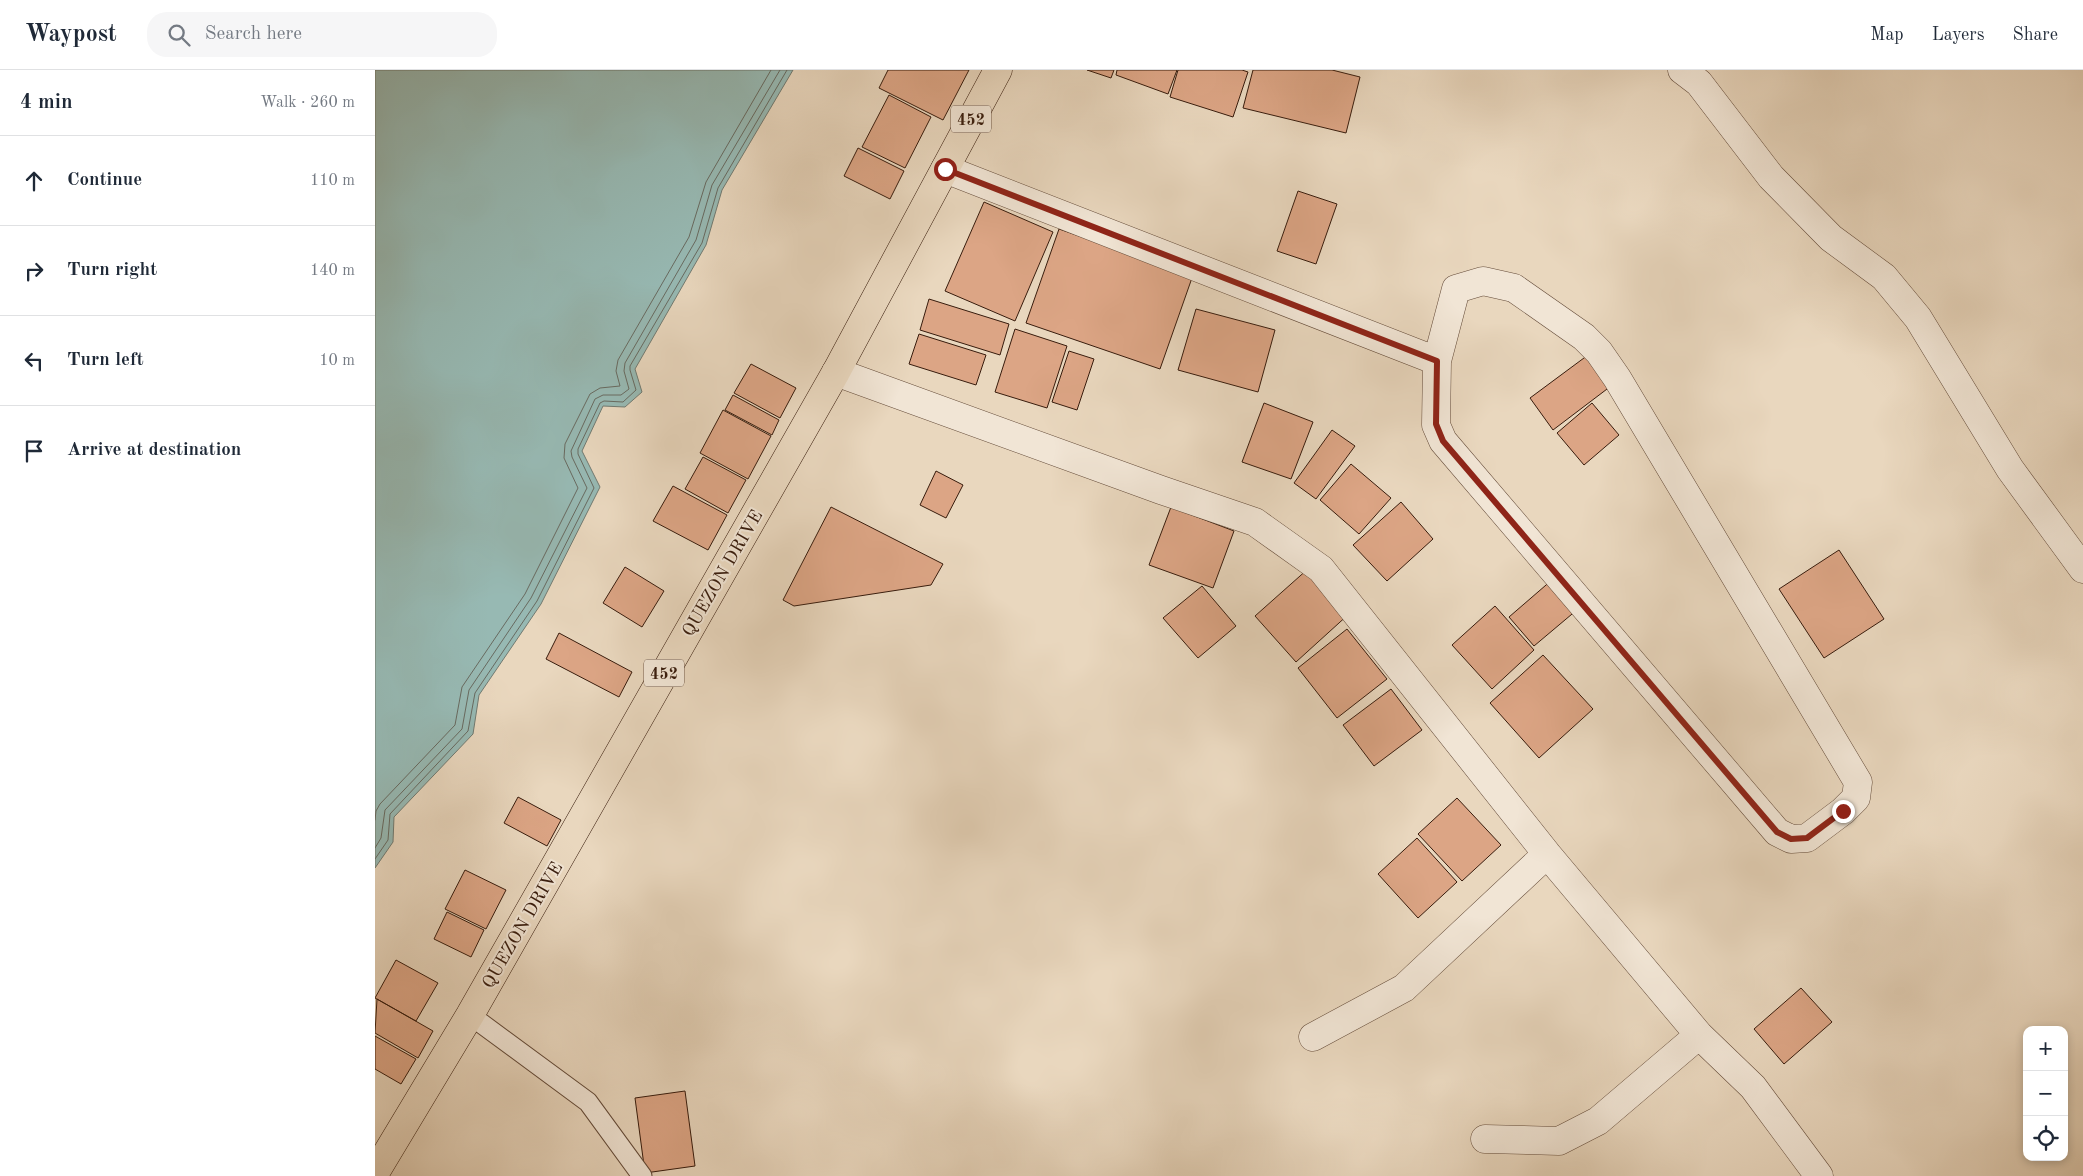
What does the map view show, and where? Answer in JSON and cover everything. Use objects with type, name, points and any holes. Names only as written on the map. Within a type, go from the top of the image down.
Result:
[{"type":"highway","name":"QUEZON DRIVE","points":[[375,1173],[471,1015],[836,372],[998,70]]},
{"type":"street","points":[[1682,70],[1699,83],[1771,177],[1831,238],[1884,277],[1917,318],[2010,469],[2083,569]]},
{"type":"street","points":[[945,169],[1437,361]]},
{"type":"street","points":[[1483,281],[1514,288],[1584,337],[1599,352],[1617,378],[1858,782],[1856,798],[1843,811],[1807,838],[1791,839],[1777,832],[1443,441],[1436,424],[1437,361],[1457,289],[1483,281]]},
{"type":"street","points":[[836,372],[1161,490],[1255,522],[1321,569],[1547,854],[1699,1035],[1753,1087],[1819,1176]]},
{"type":"street","points":[[1313,1037],[1404,988],[1547,854]]},
{"type":"street","points":[[1485,1139],[1559,1140],[1598,1121],[1699,1035]]},
{"type":"lane","points":[[471,1015],[588,1102],[642,1176]]},
{"type":"water","points":[[375,70],[793,70],[722,190],[706,245],[635,369],[642,392],[625,407],[603,406],[582,451],[600,487],[541,604],[479,695],[473,734],[394,817],[393,842],[375,868]]},
{"type":"building","points":[[888,70],[969,70],[943,120],[879,88]]},
{"type":"building","points":[[1087,70],[1114,70],[1111,78]]},
{"type":"building","points":[[1117,70],[1177,70],[1168,94],[1116,75]]},
{"type":"building","points":[[1178,70],[1242,70],[1248,72],[1233,117],[1170,97]]},
{"type":"building","points":[[1253,70],[1332,70],[1360,77],[1346,133],[1243,108]]},
{"type":"building","points":[[889,95],[931,117],[905,168],[862,147]]},
{"type":"building","points":[[858,148],[904,171],[890,199],[844,176]]},
{"type":"building","points":[[1298,191],[1337,204],[1316,264],[1277,251]]},
{"type":"building","points":[[984,202],[1053,232],[1015,321],[945,291]]},
{"type":"building","points":[[1059,229],[1193,275],[1160,369],[1026,323]]},
{"type":"building","points":[[929,299],[1009,324],[1000,355],[920,330]]},
{"type":"building","points":[[1196,309],[1275,330],[1258,392],[1178,370]]},
{"type":"building","points":[[1015,329],[1067,346],[1047,408],[995,392]]},
{"type":"building","points":[[919,334],[986,355],[976,385],[909,364]]},
{"type":"building","points":[[1069,351],[1094,359],[1077,410],[1052,402]]},
{"type":"building","points":[[1588,355],[1611,386],[1553,430],[1530,398]]},
{"type":"building","points":[[751,364],[796,388],[780,418],[734,393]]},
{"type":"building","points":[[733,395],[779,420],[772,435],[725,410]]},
{"type":"building","points":[[1264,403],[1313,422],[1291,479],[1242,462]]},
{"type":"building","points":[[1592,403],[1619,435],[1584,465],[1557,433]]},
{"type":"building","points":[[723,410],[771,436],[748,479],[700,453]]},
{"type":"building","points":[[1332,430],[1355,446],[1316,499],[1294,483]]},
{"type":"building","points":[[703,457],[746,480],[728,513],[685,489]]},
{"type":"building","points":[[1351,464],[1391,498],[1359,534],[1320,500]]},
{"type":"building","points":[[936,471],[963,485],[946,518],[920,505]]},
{"type":"building","points":[[673,486],[727,515],[708,550],[653,521]]},
{"type":"building","points":[[1401,502],[1433,539],[1387,581],[1353,545]]},
{"type":"building","points":[[831,507],[943,564],[931,585],[794,606],[783,600]]},
{"type":"building","points":[[1171,507],[1234,531],[1213,588],[1149,565]]},
{"type":"building","points":[[1839,550],[1884,619],[1824,658],[1779,589]]},
{"type":"building","points":[[625,567],[664,591],[642,627],[603,603]]},
{"type":"building","points":[[1309,568],[1350,613],[1296,662],[1255,616]]},
{"type":"building","points":[[1553,579],[1578,609],[1534,646],[1509,617]]},
{"type":"building","points":[[1202,586],[1236,626],[1198,658],[1163,618]]},
{"type":"building","points":[[1495,606],[1534,650],[1492,689],[1452,645]]},
{"type":"building","points":[[1347,629],[1387,679],[1337,718],[1298,668]]},
{"type":"building","points":[[559,633],[632,672],[619,697],[546,659]]},
{"type":"building","points":[[1543,655],[1593,709],[1539,758],[1490,703]]},
{"type":"building","points":[[1391,689],[1422,730],[1374,766],[1343,725]]},
{"type":"building","points":[[518,797],[561,820],[547,846],[504,823]]},
{"type":"building","points":[[1457,798],[1501,845],[1462,881],[1418,834]]},
{"type":"building","points":[[1417,838],[1457,882],[1418,918],[1378,874]]},
{"type":"building","points":[[465,870],[506,890],[486,929],[445,909]]},
{"type":"building","points":[[447,912],[484,930],[471,957],[434,939]]},
{"type":"building","points":[[396,960],[438,983],[416,1021],[375,998]]},
{"type":"building","points":[[1801,988],[1832,1022],[1784,1064],[1754,1029]]},
{"type":"building","points":[[377,999],[433,1031],[418,1058],[375,1033]]},
{"type":"building","points":[[375,1036],[416,1059],[401,1084],[375,1069]]},
{"type":"building","points":[[685,1091],[695,1166],[645,1173],[635,1098]]},
{"type":"route","points":[[945,169],[1437,361],[1436,424],[1443,441],[1777,832],[1791,839],[1807,838],[1843,811]]}]
